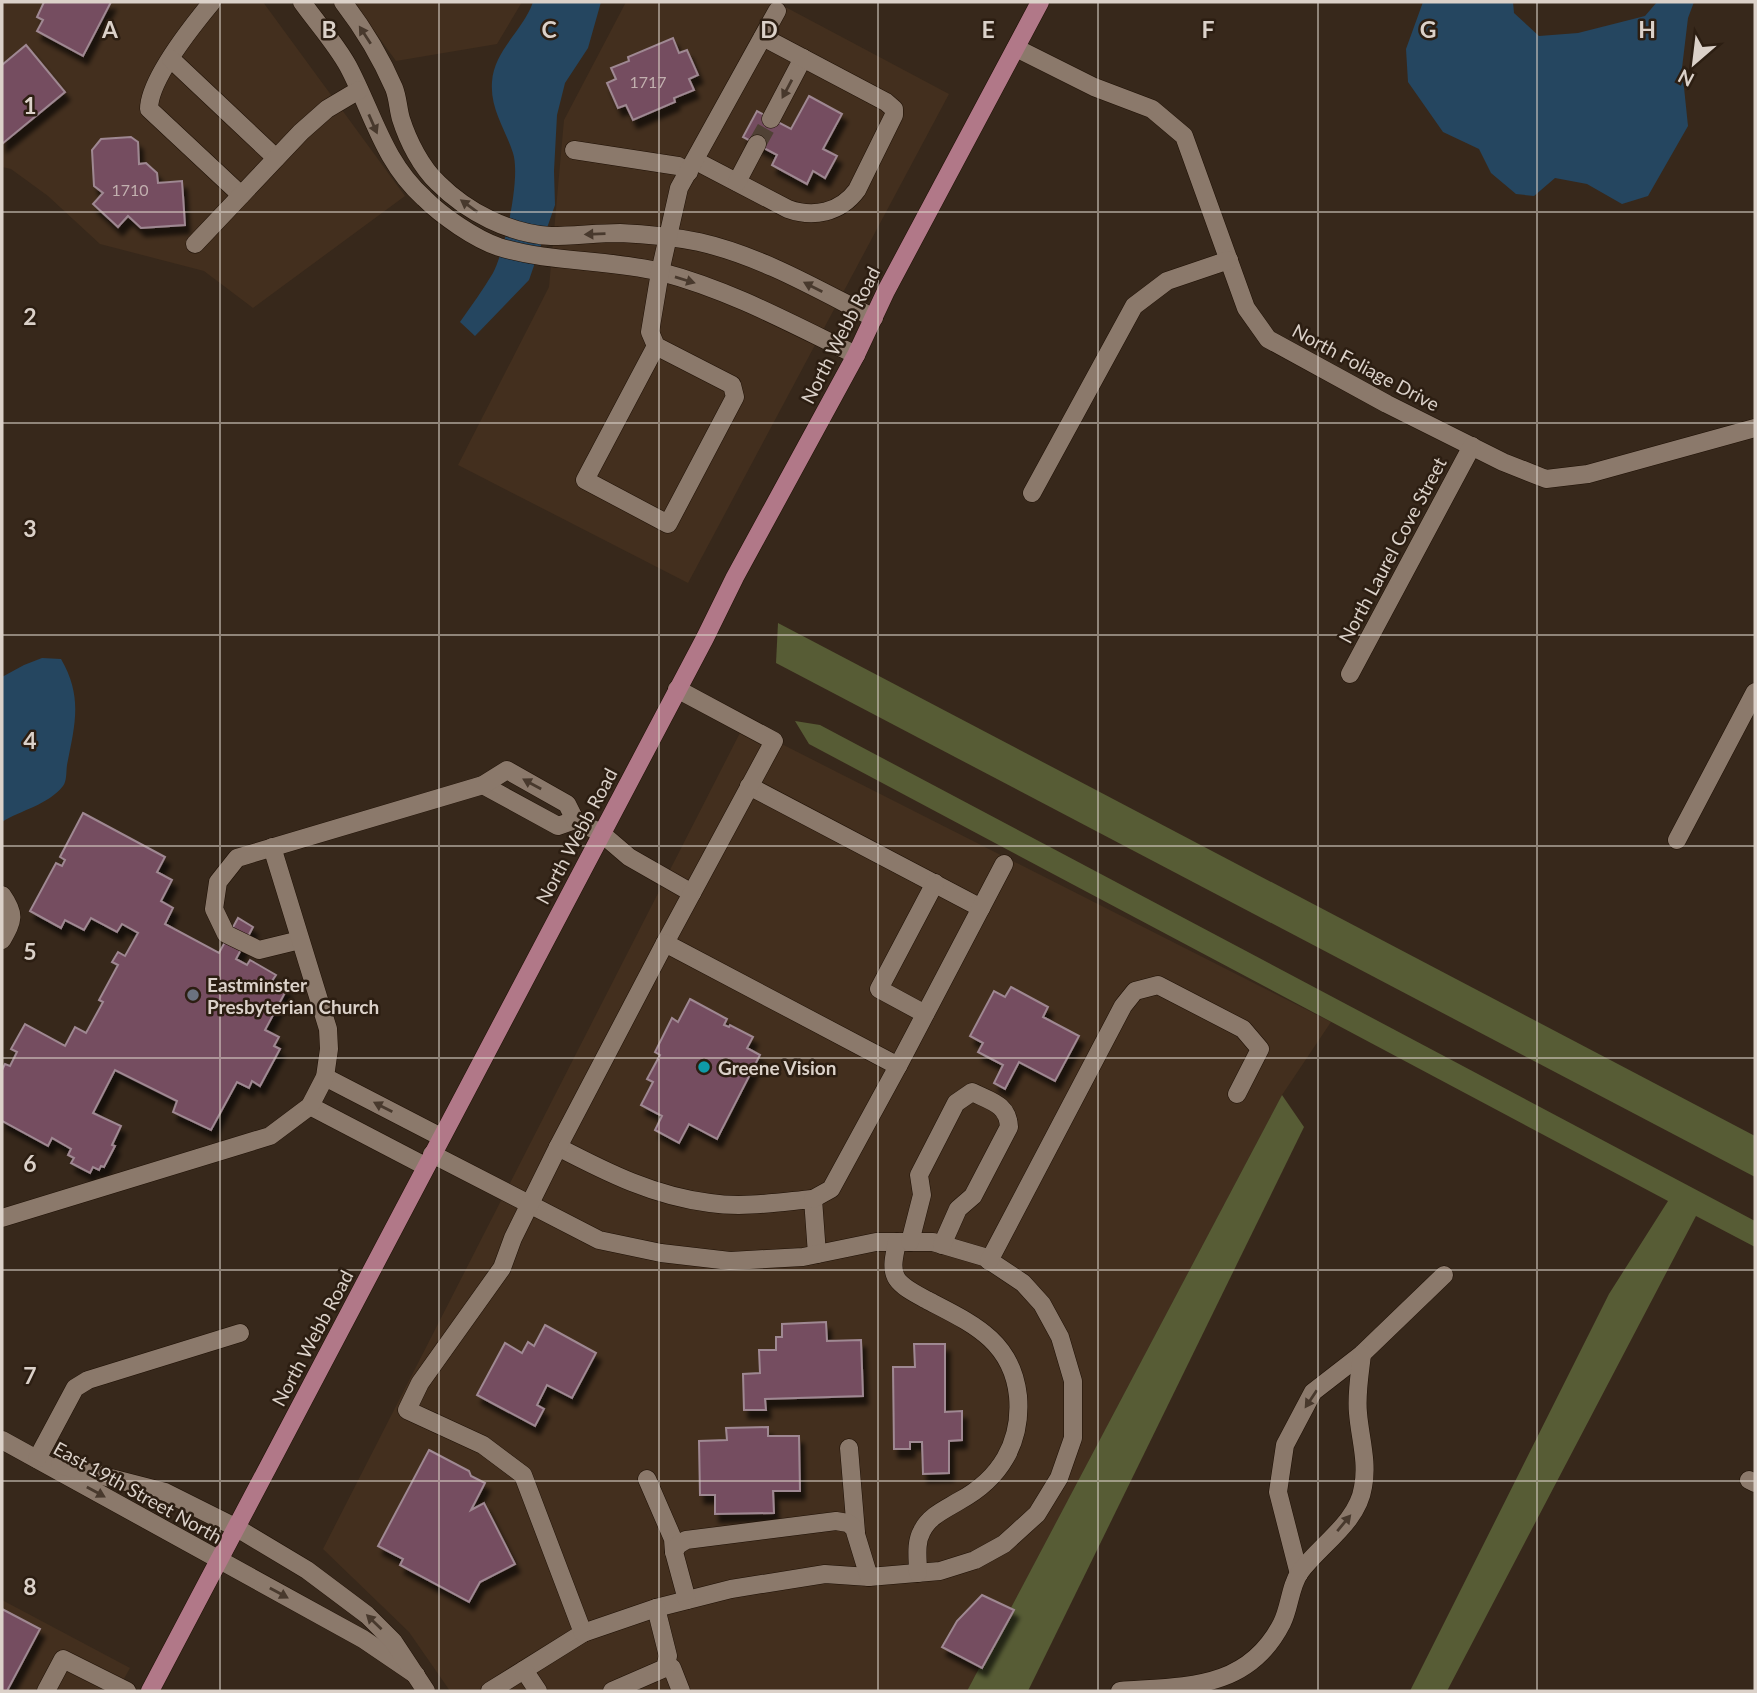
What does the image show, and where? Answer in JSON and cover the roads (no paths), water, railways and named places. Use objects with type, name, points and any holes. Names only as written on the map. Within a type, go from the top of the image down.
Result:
[{"type":"main road","name":"North Webb Road","points":[[150,1691],[1040,2]]},
{"type":"street","points":[[212,2],[190,28],[171,59],[149,97],[149,109],[241,195]]},
{"type":"street","points":[[302,2],[348,65],[387,153],[423,198],[459,225],[497,246],[546,257],[660,272],[713,288],[856,355]]},
{"type":"street","points":[[343,2],[376,51],[395,91],[410,141],[424,164],[438,183],[476,212],[502,226],[548,236],[621,233],[697,242],[767,264],[873,318]]},
{"type":"street","points":[[656,346],[585,480],[668,524],[735,397],[732,385],[656,346],[650,332],[667,238],[679,188],[777,11]]},
{"type":"street","points":[[574,150],[692,166],[737,182],[801,214],[833,210],[849,201],[894,115],[894,109],[886,102],[763,37]]},
{"type":"street","name":"North Foliage Drive","points":[[1016,48],[1094,87],[1152,109],[1184,136],[1246,308],[1268,339],[1387,404],[1503,462],[1546,479],[1588,474],[1755,428]]},
{"type":"street","points":[[771,119],[803,58]]},
{"type":"street","points":[[171,59],[276,158]]},
{"type":"street","points":[[195,244],[276,158],[327,109],[359,90]]},
{"type":"street","points":[[737,182],[757,144]]},
{"type":"street","points":[[1032,492],[1134,306],[1167,281],[1229,260]]},
{"type":"street","name":"North Laurel Cove Street","points":[[1350,674],[1472,446]]},
{"type":"street","points":[[583,1633],[523,1475],[483,1445],[407,1410],[420,1383],[502,1268],[558,1147],[774,741],[677,689]]},
{"type":"street","points":[[1677,840],[1755,692]]},
{"type":"street","points":[[300,940],[259,950],[226,934],[214,909],[218,882],[237,858],[483,785],[507,770],[567,804],[575,820],[601,834],[629,857],[692,893]]},
{"type":"street","points":[[483,785],[558,826],[575,820]]},
{"type":"street","points":[[750,786],[981,908]]},
{"type":"street","points":[[2,1218],[270,1136],[310,1106],[325,1077],[329,1049],[328,1029],[272,847]]},
{"type":"street","points":[[558,1147],[622,1180],[659,1193],[712,1204],[813,1199],[831,1189],[1004,864]]},
{"type":"street","points":[[925,1014],[879,989],[935,884]]},
{"type":"street","points":[[2,895],[11,908],[12,921],[2,940]]},
{"type":"street","points":[[665,943],[898,1066]]},
{"type":"street","points":[[989,1261],[1123,1006],[1135,991],[1158,985],[1243,1029],[1260,1049],[1237,1094]]},
{"type":"street","points":[[325,1077],[441,1137]]},
{"type":"street","points":[[918,1573],[918,1541],[923,1528],[941,1511],[980,1489],[991,1479],[1008,1458],[1018,1419],[1018,1398],[1010,1366],[1003,1352],[989,1335],[975,1325],[902,1284],[892,1265],[922,1195],[919,1175],[956,1103],[972,1092],[1003,1107],[1009,1117],[1009,1127],[973,1196],[958,1209],[942,1245]]},
{"type":"street","points":[[310,1106],[531,1204],[599,1240],[661,1253],[730,1261],[817,1254],[876,1242],[942,1245],[989,1261],[1023,1283],[1042,1304],[1060,1337],[1073,1381],[1073,1438],[1059,1478],[1037,1514],[1004,1544],[975,1560],[940,1571],[869,1577],[825,1574],[731,1589],[656,1608],[583,1633],[490,1691]]},
{"type":"street","points":[[813,1199],[817,1254]]},
{"type":"street","points":[[1299,1574],[1278,1492],[1285,1445],[1313,1392],[1362,1354],[1444,1275]]},
{"type":"street","points":[[37,1459],[75,1388],[99,1376],[240,1333]]},
{"type":"street","points":[[1120,1691],[1211,1683],[1240,1671],[1263,1652],[1282,1622],[1299,1574],[1351,1515],[1363,1489],[1364,1454],[1358,1410],[1362,1354]]},
{"type":"street","name":"East 19th Street North","points":[[2,1440],[363,1639],[416,1675]]},
{"type":"street","points":[[849,1448],[856,1532],[869,1577]]},
{"type":"street","name":"East 19th Street North","points":[[37,1459],[165,1492],[237,1528],[307,1570],[367,1615],[393,1641],[426,1691]]},
{"type":"street","points":[[647,1479],[673,1539],[687,1600]]},
{"type":"street","points":[[674,1552],[678,1545],[686,1540],[836,1521],[848,1523],[856,1532]]},
{"type":"street","points":[[656,1608],[668,1656],[665,1668]]},
{"type":"street","points":[[46,1691],[63,1658],[127,1691]]},
{"type":"street","points":[[612,1691],[665,1668],[672,1668],[681,1691]]},
{"type":"street","points":[[524,1670],[538,1691]]},
{"type":"water","points":[[533,2],[601,2],[588,48],[565,83],[557,115],[555,205],[529,280],[475,336],[460,322],[498,262],[507,231],[515,179],[513,153],[493,101],[492,82],[503,50],[523,22]]},
{"type":"water","points":[[1423,2],[1513,2],[1514,13],[1539,36],[1578,33],[1645,16],[1657,2],[1694,2],[1688,18],[1682,68],[1688,126],[1648,196],[1622,204],[1587,184],[1555,178],[1534,196],[1516,194],[1491,173],[1479,149],[1443,132],[1408,82],[1406,49]]},
{"type":"water","points":[[42,658],[61,659],[75,698],[65,782],[50,798],[2,822],[2,677]]},
{"type":"tunnel","points":[[757,144],[771,119]]},
{"type":"place","name":"Eastminster Presbyterian Church","points":[[193,995]]},
{"type":"place","name":"Greene Vision","points":[[704,1067]]}]
